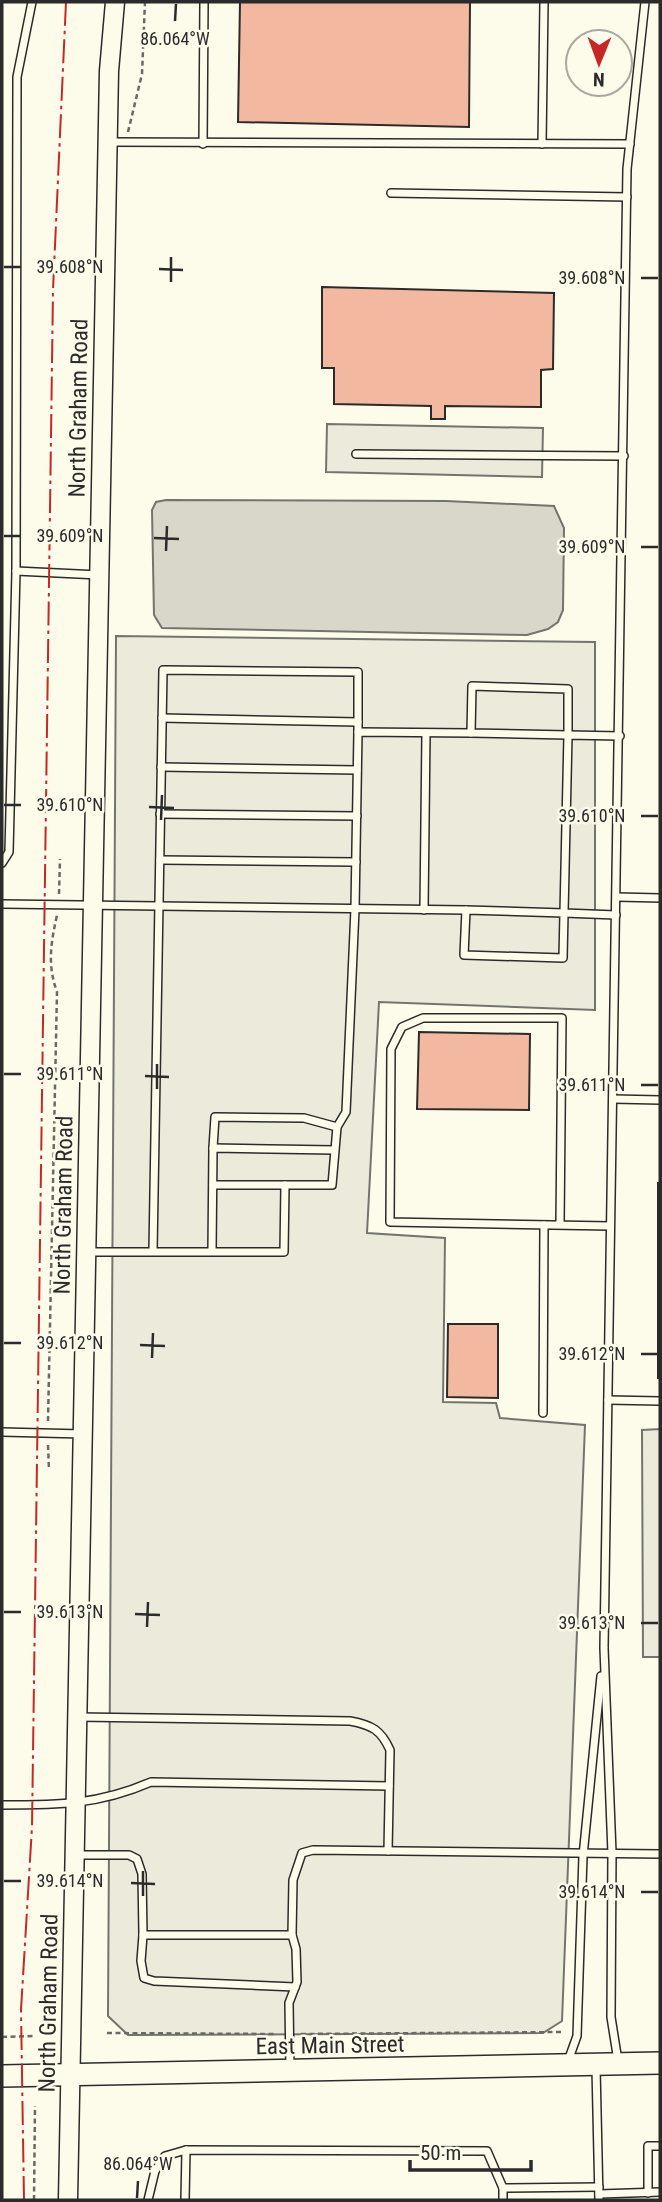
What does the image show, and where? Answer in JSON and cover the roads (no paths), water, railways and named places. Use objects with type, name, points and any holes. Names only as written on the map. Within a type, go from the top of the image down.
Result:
[{"type":"main road","name":"East Main Street","points":[[2,2076],[660,2063]]},
{"type":"street","name":"North Graham Road","points":[[68,2200],[100,575],[117,142],[109,71],[115,2]]},
{"type":"lane","points":[[2,863],[9,852],[16,571],[17,77],[32,2]]},
{"type":"lane","points":[[203,144],[204,2]]},
{"type":"lane","points":[[542,144],[544,2]]},
{"type":"lane","points":[[618,2063],[611,2017],[611,1853],[604,1648],[627,197],[645,2]]},
{"type":"lane","points":[[117,142],[630,144]]},
{"type":"lane","points":[[391,193],[627,197]]},
{"type":"lane","points":[[356,454],[624,456]]},
{"type":"lane","points":[[16,571],[100,575]]},
{"type":"lane","points":[[152,1251],[163,670],[358,672],[355,909],[346,1112],[337,1127],[332,1185],[213,1185]]},
{"type":"lane","points":[[466,910],[464,955],[563,958],[568,689],[472,686],[471,733]]},
{"type":"lane","points":[[162,718],[358,722]]},
{"type":"lane","points":[[358,732],[620,736]]},
{"type":"lane","points":[[424,910],[426,733]]},
{"type":"lane","points":[[161,767],[357,770]]},
{"type":"lane","points":[[160,814],[357,817]]},
{"type":"lane","points":[[160,860],[356,862]]},
{"type":"lane","points":[[617,897],[660,898]]},
{"type":"lane","points":[[2,904],[466,910],[616,915]]},
{"type":"lane","points":[[560,1225],[562,1018],[423,1018],[402,1027],[391,1049],[390,1222],[610,1226]]},
{"type":"lane","points":[[613,1099],[660,1100]]},
{"type":"lane","points":[[212,1251],[215,1117],[304,1118],[337,1127]]},
{"type":"lane","points":[[214,1148],[334,1150]]},
{"type":"lane","points":[[87,1252],[284,1252],[285,1185]]},
{"type":"lane","points":[[543,1413],[544,1225]]},
{"type":"lane","points":[[608,1400],[660,1401]]},
{"type":"lane","points":[[2,1432],[84,1434]]},
{"type":"lane","points":[[567,2064],[577,2036],[583,1853],[604,1648]]},
{"type":"lane","points":[[78,1717],[350,1721],[372,1725],[384,1737],[390,1750],[388,1851]]},
{"type":"lane","points":[[2,1805],[77,1805],[129,1792],[151,1782],[389,1786]]},
{"type":"lane","points":[[290,2072],[289,2003],[295,1987],[296,1949],[292,1935],[293,1880],[302,1853],[313,1850],[660,1854]]},
{"type":"lane","points":[[76,1855],[129,1855],[137,1858],[142,1874],[141,1961],[144,1978],[154,1981],[295,1987]]},
{"type":"lane","points":[[143,1934],[292,1935]]},
{"type":"lane","points":[[596,2064],[599,2194]]},
{"type":"lane","points":[[648,2193],[648,2146],[660,2146]]},
{"type":"lane","points":[[186,2150],[186,2200]]},
{"type":"lane","points":[[148,2200],[155,2171],[165,2156],[186,2150],[487,2151],[503,2188],[503,2200]]},
{"type":"lane","points":[[503,2188],[599,2194],[660,2192]]}]
